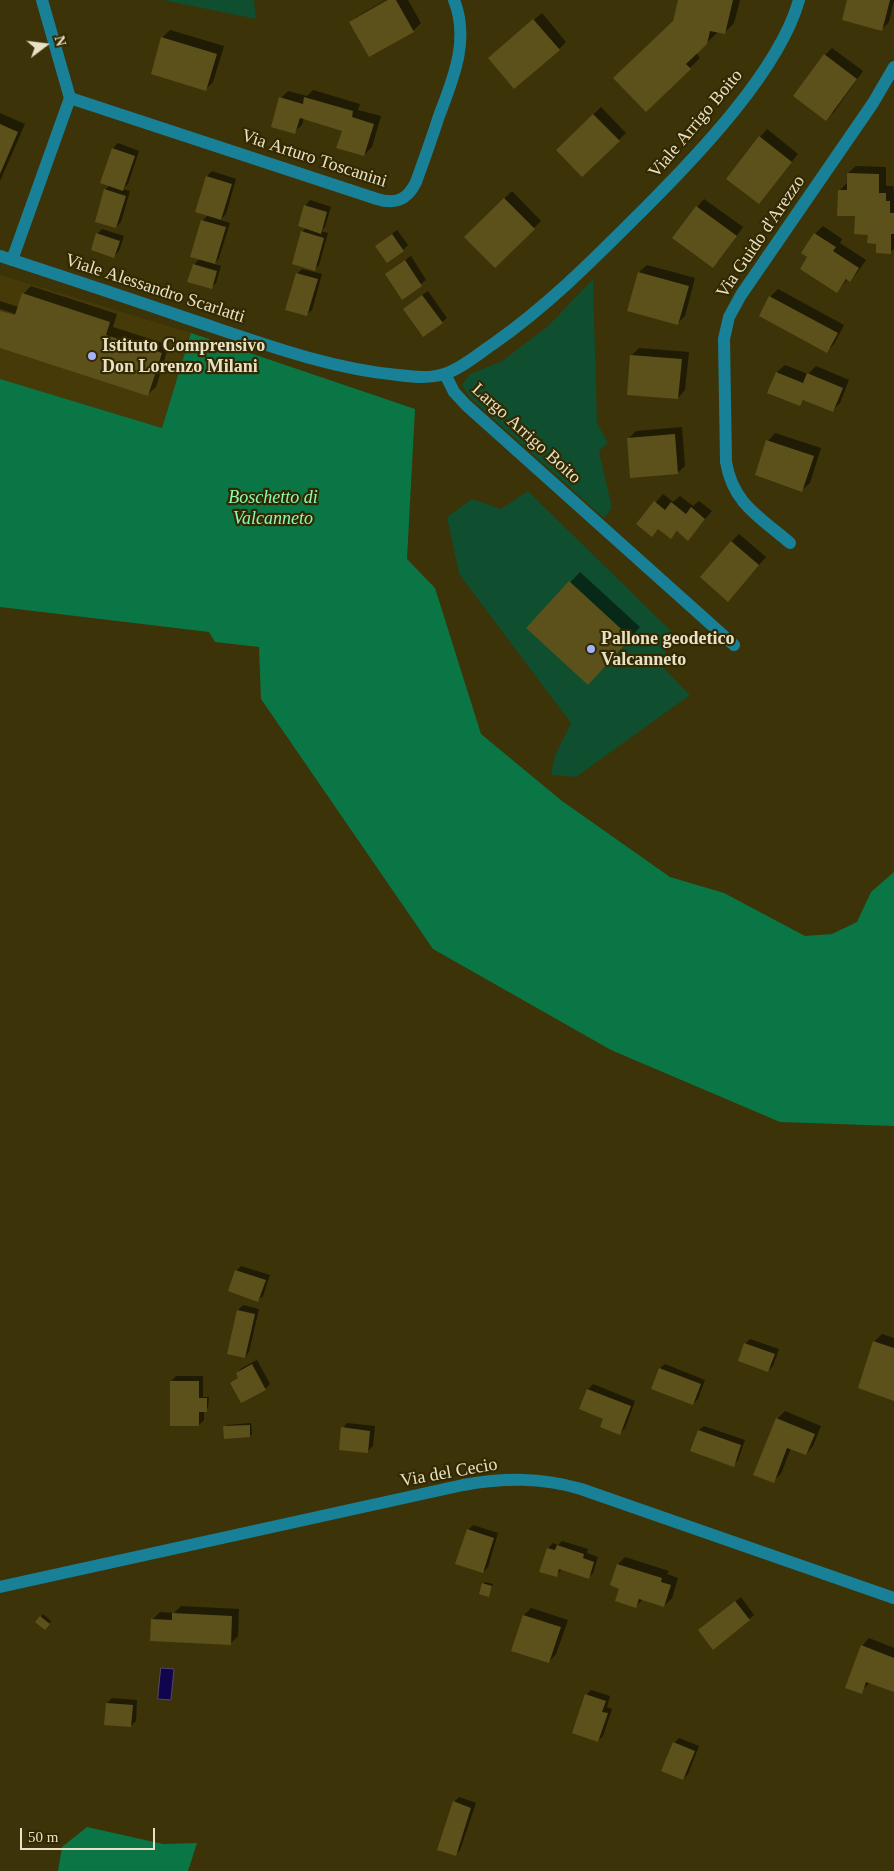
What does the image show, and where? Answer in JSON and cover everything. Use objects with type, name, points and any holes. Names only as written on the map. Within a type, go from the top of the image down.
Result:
[{"type":"street","points":[[6,258],[70,98],[42,0]]},
{"type":"street","name":"Via Arturo Toscanini","points":[[70,98],[377,199],[391,202],[398,201],[408,194],[416,182],[454,75],[459,55],[461,32],[454,0]]},
{"type":"street","name":"Viale Arrigo Boito","points":[[598,255],[683,169],[744,98],[778,48],[788,29],[799,0]]},
{"type":"street","name":"Via Guido d'Arezzo","points":[[790,542],[741,501],[730,480],[726,462],[724,345],[727,322],[741,295],[873,103],[894,67]]},
{"type":"street","name":"Largo Arrigo Boito","points":[[598,255],[564,288],[531,316],[466,363],[445,374],[452,389],[466,405],[734,645]]},
{"type":"street","name":"Viale Alessandro Scarlatti","points":[[6,258],[319,360],[393,375],[427,377],[445,374]]},
{"type":"street","name":"Via del Cecio","points":[[0,1587],[463,1485],[526,1479],[550,1481],[581,1489],[894,1598]]},
{"type":"shaded area","name":"Istituto Comprensivo Don Lorenzo Milani","points":[[0,275],[191,333],[162,428],[0,379]]},
{"type":"shaded area","points":[[161,1668],[174,1669],[171,1700],[158,1699]]},
{"type":"green space","points":[[163,0],[254,0],[256,19]]},
{"type":"green space","points":[[593,279],[597,423],[608,443],[599,451],[612,508],[604,518],[471,399],[462,385],[470,374],[502,361],[548,326]]},
{"type":"green space","name":"Boschetto di Valcanneto","points":[[191,333],[415,409],[407,559],[435,588],[481,734],[562,801],[670,877],[724,893],[805,936],[832,934],[857,922],[871,892],[894,872],[894,1126],[780,1122],[611,1050],[433,949],[261,699],[259,647],[215,642],[209,632],[0,607],[0,379],[162,428]]},
{"type":"green space","name":"Pallone geodetico Valcanneto","points":[[528,491],[672,632],[661,665],[690,695],[576,777],[551,775],[555,755],[571,723],[459,574],[447,517],[472,499],[501,509]]},
{"type":"green space","points":[[87,1827],[163,1844],[197,1843],[188,1871],[58,1871],[62,1847]]},
{"type":"building","points":[[388,0],[396,0],[414,32],[369,57],[349,22]]},
{"type":"building","points":[[678,0],[733,0],[725,34],[710,31],[707,44],[686,64],[691,69],[646,112],[613,78],[673,21]]},
{"type":"building","points":[[847,0],[890,0],[882,31],[842,20]]},
{"type":"building","points":[[533,19],[560,50],[514,89],[488,58]]},
{"type":"building","points":[[161,37],[217,54],[206,91],[151,74]]},
{"type":"building","points":[[824,54],[857,79],[826,121],[793,96]]},
{"type":"building","points":[[279,97],[303,104],[304,97],[353,111],[352,117],[374,124],[364,156],[336,148],[342,131],[300,118],[295,134],[271,127]]},
{"type":"building","points":[[593,114],[620,141],[582,177],[556,150]]},
{"type":"building","points":[[0,124],[18,132],[0,174]]},
{"type":"building","points":[[759,136],[792,162],[759,204],[726,179]]},
{"type":"building","points":[[112,148],[135,156],[123,191],[100,183]]},
{"type":"building","points":[[847,173],[879,174],[879,193],[886,193],[886,201],[890,201],[890,213],[894,213],[894,234],[891,234],[891,254],[876,253],[876,244],[867,243],[868,235],[854,234],[855,216],[837,216],[838,190],[847,190]]},
{"type":"building","points":[[206,176],[232,184],[221,220],[195,212]]},
{"type":"building","points":[[104,189],[126,196],[116,228],[95,222]]},
{"type":"building","points":[[504,198],[535,229],[495,268],[464,237]]},
{"type":"building","points":[[304,205],[327,212],[321,234],[298,226]]},
{"type":"building","points":[[696,206],[737,236],[713,268],[672,238]]},
{"type":"building","points":[[201,220],[226,227],[215,264],[190,257]]},
{"type":"building","points":[[301,231],[324,238],[315,271],[292,264]]},
{"type":"building","points":[[96,233],[120,241],[114,258],[91,250]]},
{"type":"building","points":[[814,233],[836,247],[833,251],[859,268],[850,282],[846,279],[837,293],[800,269],[807,257],[801,253]]},
{"type":"building","points":[[392,234],[404,251],[387,263],[375,246]]},
{"type":"building","points":[[405,260],[422,286],[402,300],[385,274]]},
{"type":"building","points":[[193,264],[217,271],[212,289],[187,282]]},
{"type":"building","points":[[638,272],[689,286],[678,325],[627,311]]},
{"type":"building","points":[[296,273],[318,279],[307,316],[285,310]]},
{"type":"building","points":[[22,293],[110,322],[106,335],[162,353],[148,396],[0,348],[0,311],[15,315]]},
{"type":"building","points":[[422,295],[443,323],[423,337],[403,309]]},
{"type":"building","points":[[769,296],[838,333],[827,353],[759,316]]},
{"type":"building","points":[[630,355],[682,359],[678,399],[627,395]]},
{"type":"building","points":[[776,372],[803,383],[807,373],[843,388],[833,412],[803,400],[800,406],[767,393]]},
{"type":"building","points":[[675,434],[678,474],[630,478],[627,438]]},
{"type":"building","points":[[766,440],[814,456],[802,492],[755,475]]},
{"type":"building","points":[[654,501],[665,510],[671,502],[686,514],[691,507],[705,519],[688,541],[677,531],[671,539],[658,529],[652,537],[636,524]]},
{"type":"building","points":[[731,541],[759,565],[728,602],[700,577]]},
{"type":"building","points":[[569,581],[631,638],[588,685],[526,628]]},
{"type":"building","points":[[235,1270],[266,1280],[258,1302],[228,1291]]},
{"type":"building","points":[[237,1310],[255,1314],[245,1358],[227,1354]]},
{"type":"building","points":[[873,1341],[894,1348],[894,1401],[858,1388]]},
{"type":"building","points":[[744,1343],[775,1354],[768,1372],[738,1361]]},
{"type":"building","points":[[252,1364],[266,1390],[241,1403],[230,1383],[238,1378],[236,1373]]},
{"type":"building","points":[[659,1368],[701,1384],[693,1405],[651,1389]]},
{"type":"building","points":[[170,1381],[199,1381],[199,1398],[207,1398],[207,1412],[199,1412],[199,1426],[170,1426]]},
{"type":"building","points":[[587,1389],[631,1406],[620,1435],[600,1427],[603,1419],[579,1409]]},
{"type":"building","points":[[776,1418],[815,1434],[806,1455],[787,1448],[774,1483],[753,1475]]},
{"type":"building","points":[[250,1425],[250,1437],[224,1439],[223,1426]]},
{"type":"building","points":[[341,1427],[370,1431],[368,1453],[339,1450]]},
{"type":"building","points":[[698,1430],[741,1445],[734,1467],[690,1451]]},
{"type":"building","points":[[467,1529],[494,1538],[483,1573],[455,1564]]},
{"type":"building","points":[[557,1545],[584,1554],[583,1558],[594,1562],[589,1579],[559,1569],[557,1577],[539,1572],[547,1548],[555,1550]]},
{"type":"building","points":[[617,1564],[662,1578],[661,1582],[671,1585],[664,1607],[639,1599],[636,1608],[615,1601],[619,1589],[610,1585]]},
{"type":"building","points":[[482,1583],[492,1586],[489,1597],[479,1594]]},
{"type":"building","points":[[735,1601],[750,1620],[713,1650],[698,1630]]},
{"type":"building","points":[[172,1613],[232,1616],[231,1645],[150,1641],[151,1619],[172,1620]]},
{"type":"building","points":[[523,1615],[561,1627],[549,1663],[511,1651]]},
{"type":"building","points":[[40,1616],[50,1624],[45,1630],[35,1622]]},
{"type":"building","points":[[861,1645],[894,1658],[894,1692],[866,1682],[862,1694],[845,1688]]},
{"type":"building","points":[[585,1694],[606,1701],[602,1712],[608,1713],[598,1742],[572,1733]]},
{"type":"building","points":[[106,1703],[133,1705],[131,1727],[104,1725]]},
{"type":"building","points":[[673,1742],[695,1751],[683,1780],[661,1771]]},
{"type":"building","points":[[453,1801],[471,1808],[456,1856],[437,1850]]},
{"type":"place","name":"Istituto Comprensivo Don Lorenzo Milani","points":[[92,356]]},
{"type":"place","name":"Pallone geodetico Valcanneto","points":[[591,649]]}]
